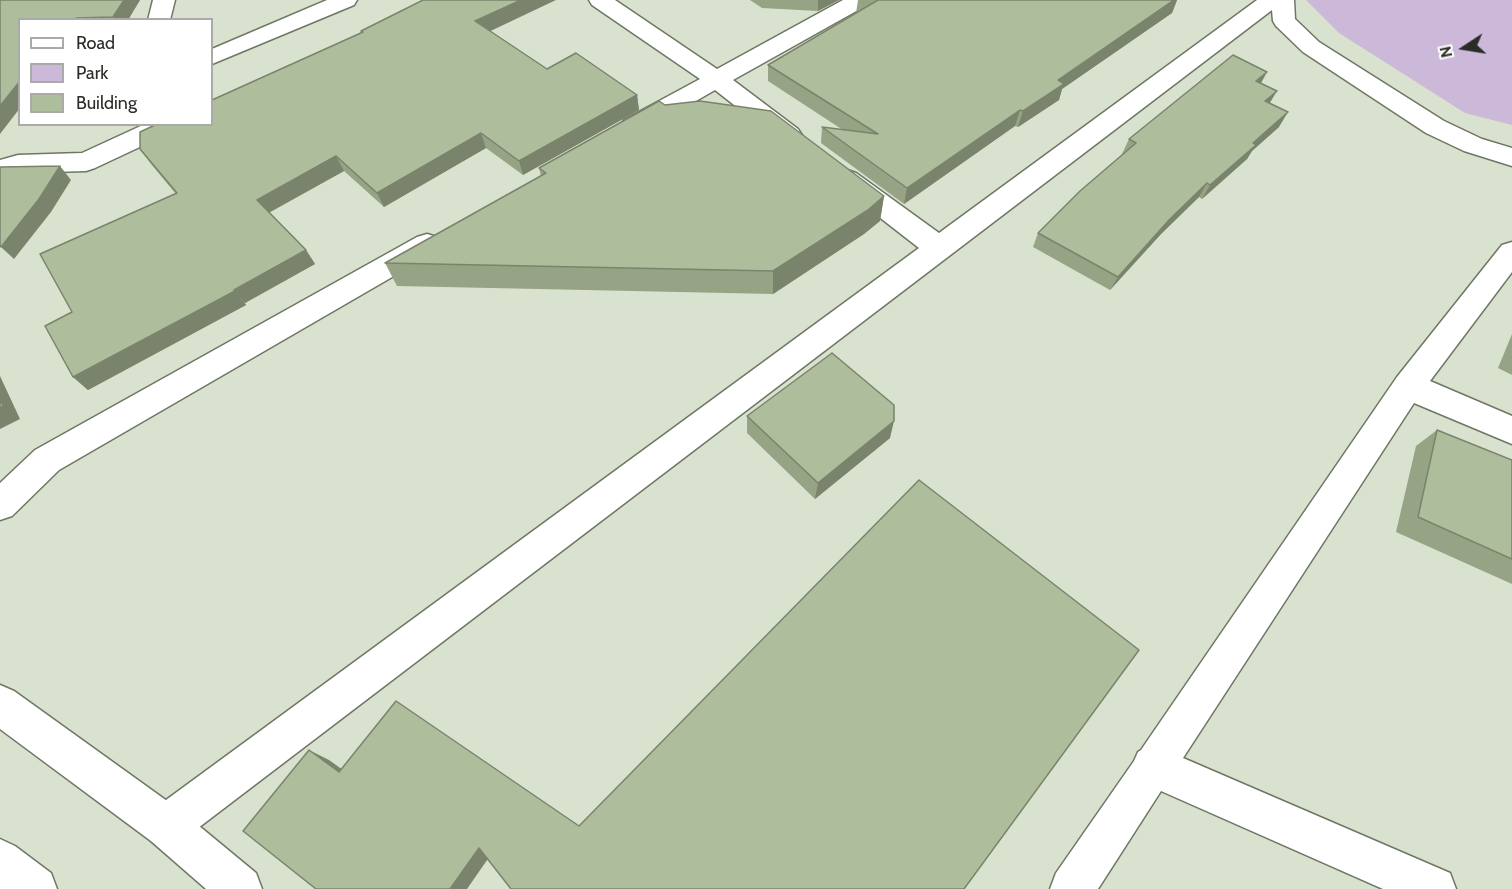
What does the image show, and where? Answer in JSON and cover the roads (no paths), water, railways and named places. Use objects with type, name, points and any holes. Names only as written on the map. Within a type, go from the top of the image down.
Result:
[{"type":"street","points":[[160,18],[164,0]]},
{"type":"street","points":[[213,57],[346,0]]},
{"type":"street","points":[[600,0],[716,80],[939,248]]},
{"type":"street","points":[[613,138],[860,0]]},
{"type":"street","points":[[166,826],[1271,0]]},
{"type":"street","points":[[1283,0],[1284,21],[1311,47],[1435,127],[1473,145],[1512,157]]},
{"type":"street","points":[[0,169],[18,164],[86,162],[162,126]]},
{"type":"street","points":[[0,505],[47,460],[448,232]]},
{"type":"street","points":[[1072,889],[1408,386],[1512,252]]},
{"type":"street","points":[[1408,386],[1512,430]]},
{"type":"street","points":[[0,705],[166,826],[240,889]]},
{"type":"street","points":[[1152,766],[1434,889]]},
{"type":"street","points":[[0,861],[35,889]]}]
